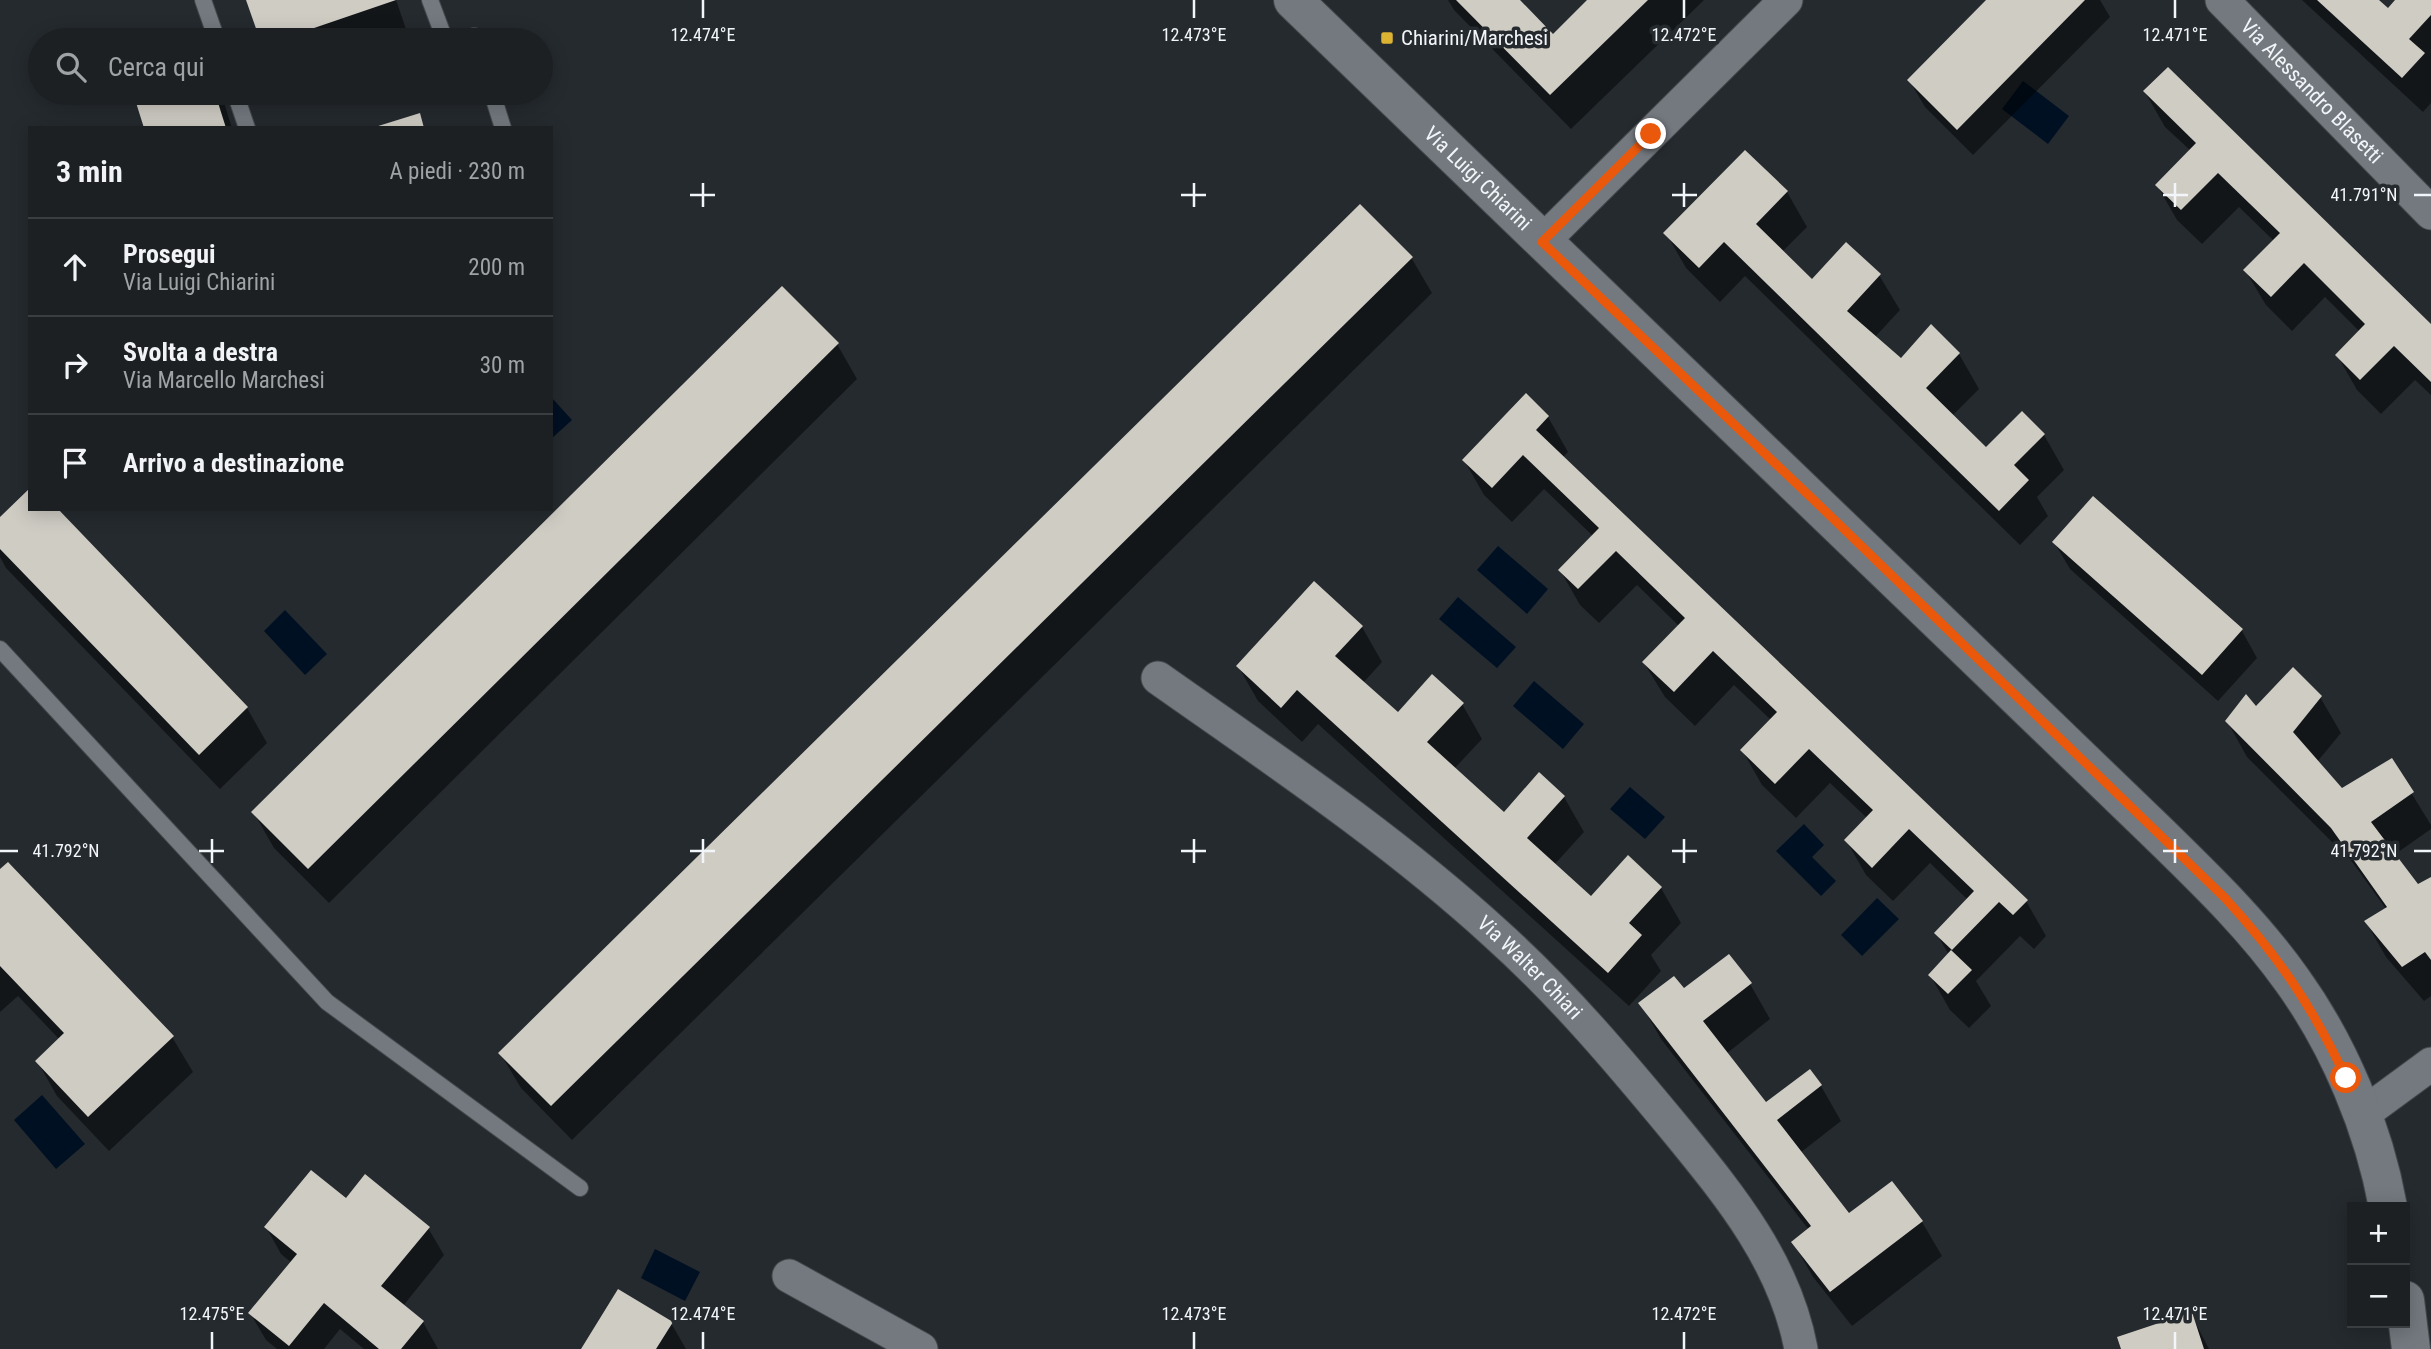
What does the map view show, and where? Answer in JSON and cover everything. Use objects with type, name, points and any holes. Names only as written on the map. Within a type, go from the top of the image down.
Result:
[{"type":"street","name":"Via Luigi Chiarini","points":[[1293,0],[2225,898],[2258,935],[2311,1009],[2363,1114],[2387,1202]]},
{"type":"street","points":[[1542,242],[1786,0]]},
{"type":"street","name":"Via Alessandro Blasetti","points":[[2222,0],[2431,213]]},
{"type":"street","name":"Via Walter Chiari","points":[[1158,678],[1360,822],[1424,872],[1495,933],[1568,1004],[1651,1099],[1746,1220],[1771,1261],[1787,1297],[1801,1349]]},
{"type":"street","points":[[2363,1114],[2431,1065]]},
{"type":"street","points":[[789,1276],[921,1349]]},
{"type":"street","points":[[2408,1328],[2411,1349]]},
{"type":"lane","points":[[203,0],[213,28]]},
{"type":"lane","points":[[430,0],[440,28]]},
{"type":"lane","points":[[239,105],[246,126]]},
{"type":"lane","points":[[496,105],[502,126]]},
{"type":"lane","points":[[0,649],[327,1002],[580,1188]]},
{"type":"water","points":[[2023,81],[2069,116],[2048,144],[2002,109]]},
{"type":"water","points":[[553,399],[572,420],[553,437]]},
{"type":"water","points":[[1498,546],[1548,589],[1527,614],[1477,570]]},
{"type":"water","points":[[1458,597],[1516,647],[1497,668],[1439,619]]},
{"type":"water","points":[[285,610],[327,654],[305,675],[264,631]]},
{"type":"water","points":[[1534,681],[1584,724],[1563,749],[1513,706]]},
{"type":"water","points":[[1630,787],[1665,817],[1645,839],[1610,809]]},
{"type":"water","points":[[1804,824],[1824,845],[1812,857],[1836,881],[1821,896],[1776,851]]},
{"type":"water","points":[[1877,898],[1899,919],[1862,956],[1841,935]]},
{"type":"water","points":[[42,1095],[85,1144],[56,1169],[14,1120]]},
{"type":"water","points":[[655,1249],[700,1272],[685,1301],[641,1278]]},
{"type":"building","points":[[246,0],[396,0],[314,28],[256,28]]},
{"type":"building","points":[[1456,0],[1520,0],[1553,34],[1587,0],[1648,0],[1550,95]]},
{"type":"building","points":[[1986,0],[2085,0],[1957,130],[1907,80]]},
{"type":"building","points":[[2317,0],[2379,0],[2388,8],[2395,0],[2431,0],[2431,15],[2409,39],[2425,53],[2402,78]]},
{"type":"building","points":[[2168,67],[2431,324],[2431,382],[2394,346],[2360,380],[2335,355],[2365,324],[2304,263],[2271,297],[2243,270],[2280,233],[2218,173],[2181,210],[2155,185],[2196,143],[2143,91]]},
{"type":"building","points":[[137,105],[219,105],[225,126],[143,126]]},
{"type":"building","points":[[420,113],[423,126],[378,126]]},
{"type":"building","points":[[1745,150],[1788,191],[1756,224],[1812,279],[1846,242],[1881,274],[1847,311],[1901,358],[1931,324],[1960,353],[1926,388],[1986,447],[2022,411],[2045,434],[2014,465],[2029,480],[1999,511],[1724,242],[1699,268],[1663,233]]},
{"type":"building","points":[[1360,204],[1413,257],[551,1106],[498,1053]]},
{"type":"building","points":[[782,286],[839,343],[308,869],[251,812]]},
{"type":"building","points":[[1526,393],[1549,416],[1536,430],[2028,900],[2013,915],[1999,902],[1952,950],[1934,933],[1974,891],[1909,829],[1872,868],[1844,840],[1873,810],[1809,749],[1775,784],[1740,750],[1777,712],[1713,651],[1674,692],[1642,662],[1685,618],[1616,551],[1578,589],[1558,570],[1599,528],[1523,455],[1492,488],[1462,460]]},
{"type":"building","points":[[28,490],[28,511],[60,511],[248,707],[199,755],[0,549],[0,517]]},
{"type":"building","points":[[2093,496],[2243,629],[2202,675],[2052,542]]},
{"type":"building","points":[[1314,581],[1363,626],[1335,656],[1398,712],[1432,674],[1464,703],[1427,742],[1504,812],[1539,772],[1565,796],[1527,838],[1591,896],[1628,855],[1662,887],[1629,923],[1642,935],[1608,973],[1297,690],[1281,708],[1236,666]]},
{"type":"building","points":[[2293,667],[2322,696],[2293,732],[2342,788],[2392,758],[2414,792],[2371,822],[2418,884],[2431,877],[2431,960],[2425,952],[2402,967],[2364,921],[2387,907],[2331,828],[2225,721],[2246,694],[2256,706]]},
{"type":"building","points":[[8,862],[174,1036],[88,1117],[35,1061],[64,1033],[0,966],[0,869]]},
{"type":"building","points":[[1951,950],[1972,970],[1948,994],[1928,975]]},
{"type":"building","points":[[1729,954],[1752,983],[1703,1021],[1766,1102],[1810,1069],[1822,1085],[1777,1120],[1849,1213],[1892,1181],[1923,1221],[1830,1292],[1791,1242],[1811,1226],[1638,1003],[1674,976],[1684,988]]},
{"type":"building","points":[[311,1170],[346,1198],[365,1174],[430,1227],[381,1286],[424,1321],[401,1349],[379,1349],[324,1303],[289,1346],[248,1313],[297,1254],[264,1227]]},
{"type":"building","points":[[618,1289],[673,1322],[656,1349],[581,1349]]},
{"type":"building","points":[[2192,1312],[2204,1349],[2121,1349],[2117,1337]]},
{"type":"place","name":"Chiarini/Marchesi","points":[[1387,38]]},
{"type":"route","points":[[1651,134],[1542,242],[1819,505],[2225,898],[2293,981],[2329,1041],[2346,1078]]}]
